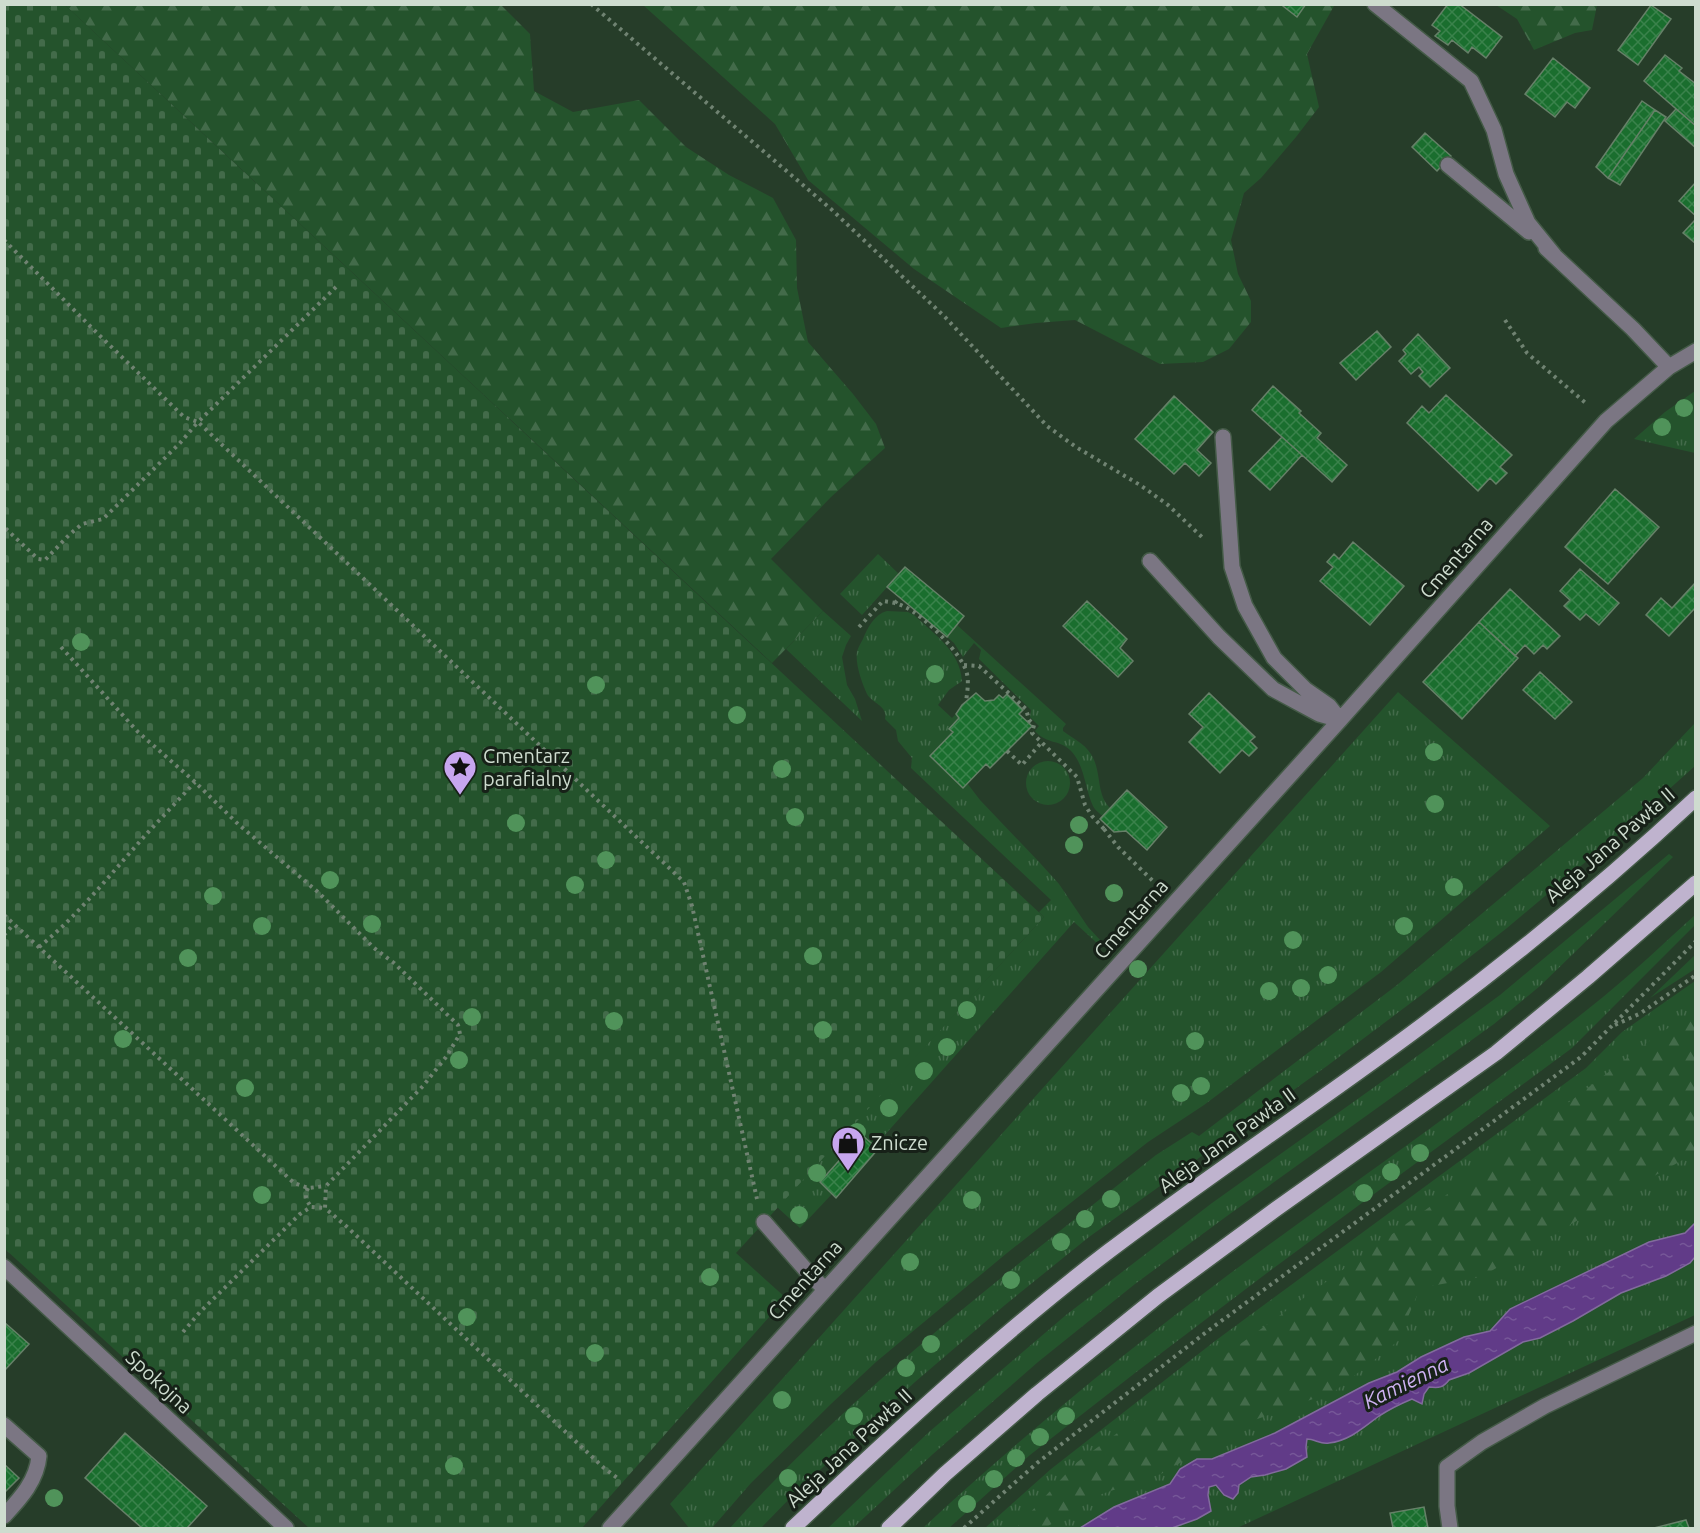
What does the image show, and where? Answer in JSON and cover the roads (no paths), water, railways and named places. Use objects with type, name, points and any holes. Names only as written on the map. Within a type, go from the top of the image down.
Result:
[{"type":"main road","name":"Aleja Jana Pawła II","points":[[794,1528],[994,1344],[1099,1259],[1227,1164],[1349,1079],[1468,990],[1603,882],[1695,798]]},
{"type":"main road","points":[[889,1528],[945,1474],[1037,1394],[1158,1296],[1496,1053],[1588,977],[1695,883]]},
{"type":"street","points":[[1375,4],[1471,81],[1494,130],[1506,174],[1528,224],[1554,255]]},
{"type":"street","points":[[1448,165],[1532,234],[1633,329],[1669,367]]},
{"type":"street","name":"Cmentarna","points":[[610,1528],[1340,720],[1606,421],[1669,367],[1695,351]]},
{"type":"street","points":[[1223,437],[1232,567],[1245,606],[1274,658],[1305,690],[1329,706],[1340,720]]},
{"type":"street","points":[[1150,561],[1219,637],[1273,689],[1319,714],[1340,720]]},
{"type":"street","points":[[764,1222],[825,1289]]},
{"type":"street","name":"Spokojna","points":[[4,1267],[286,1528]]},
{"type":"street","points":[[1450,1528],[1447,1467],[1482,1442],[1545,1406],[1695,1333]]},
{"type":"street","points":[[4,1425],[39,1456],[38,1467],[24,1494],[4,1515]]},
{"type":"water","name":"Kamienna","points":[[1695,1223],[1695,1257],[1690,1263],[1666,1276],[1621,1293],[1573,1321],[1540,1338],[1523,1342],[1469,1373],[1449,1380],[1443,1386],[1429,1387],[1424,1394],[1422,1404],[1412,1399],[1383,1413],[1362,1429],[1336,1442],[1323,1443],[1307,1439],[1307,1457],[1286,1469],[1251,1477],[1239,1485],[1238,1493],[1233,1499],[1224,1495],[1216,1485],[1209,1487],[1211,1511],[1197,1519],[1172,1528],[1080,1528],[1114,1507],[1170,1484],[1180,1469],[1197,1459],[1212,1459],[1275,1433],[1369,1383],[1397,1372],[1421,1357],[1464,1337],[1490,1331],[1510,1309],[1649,1242],[1685,1233]]},
{"type":"place","name":"Cmentarz parafialny","points":[[460,796]]},
{"type":"place","name":"Znicze","points":[[848,1172]]}]
